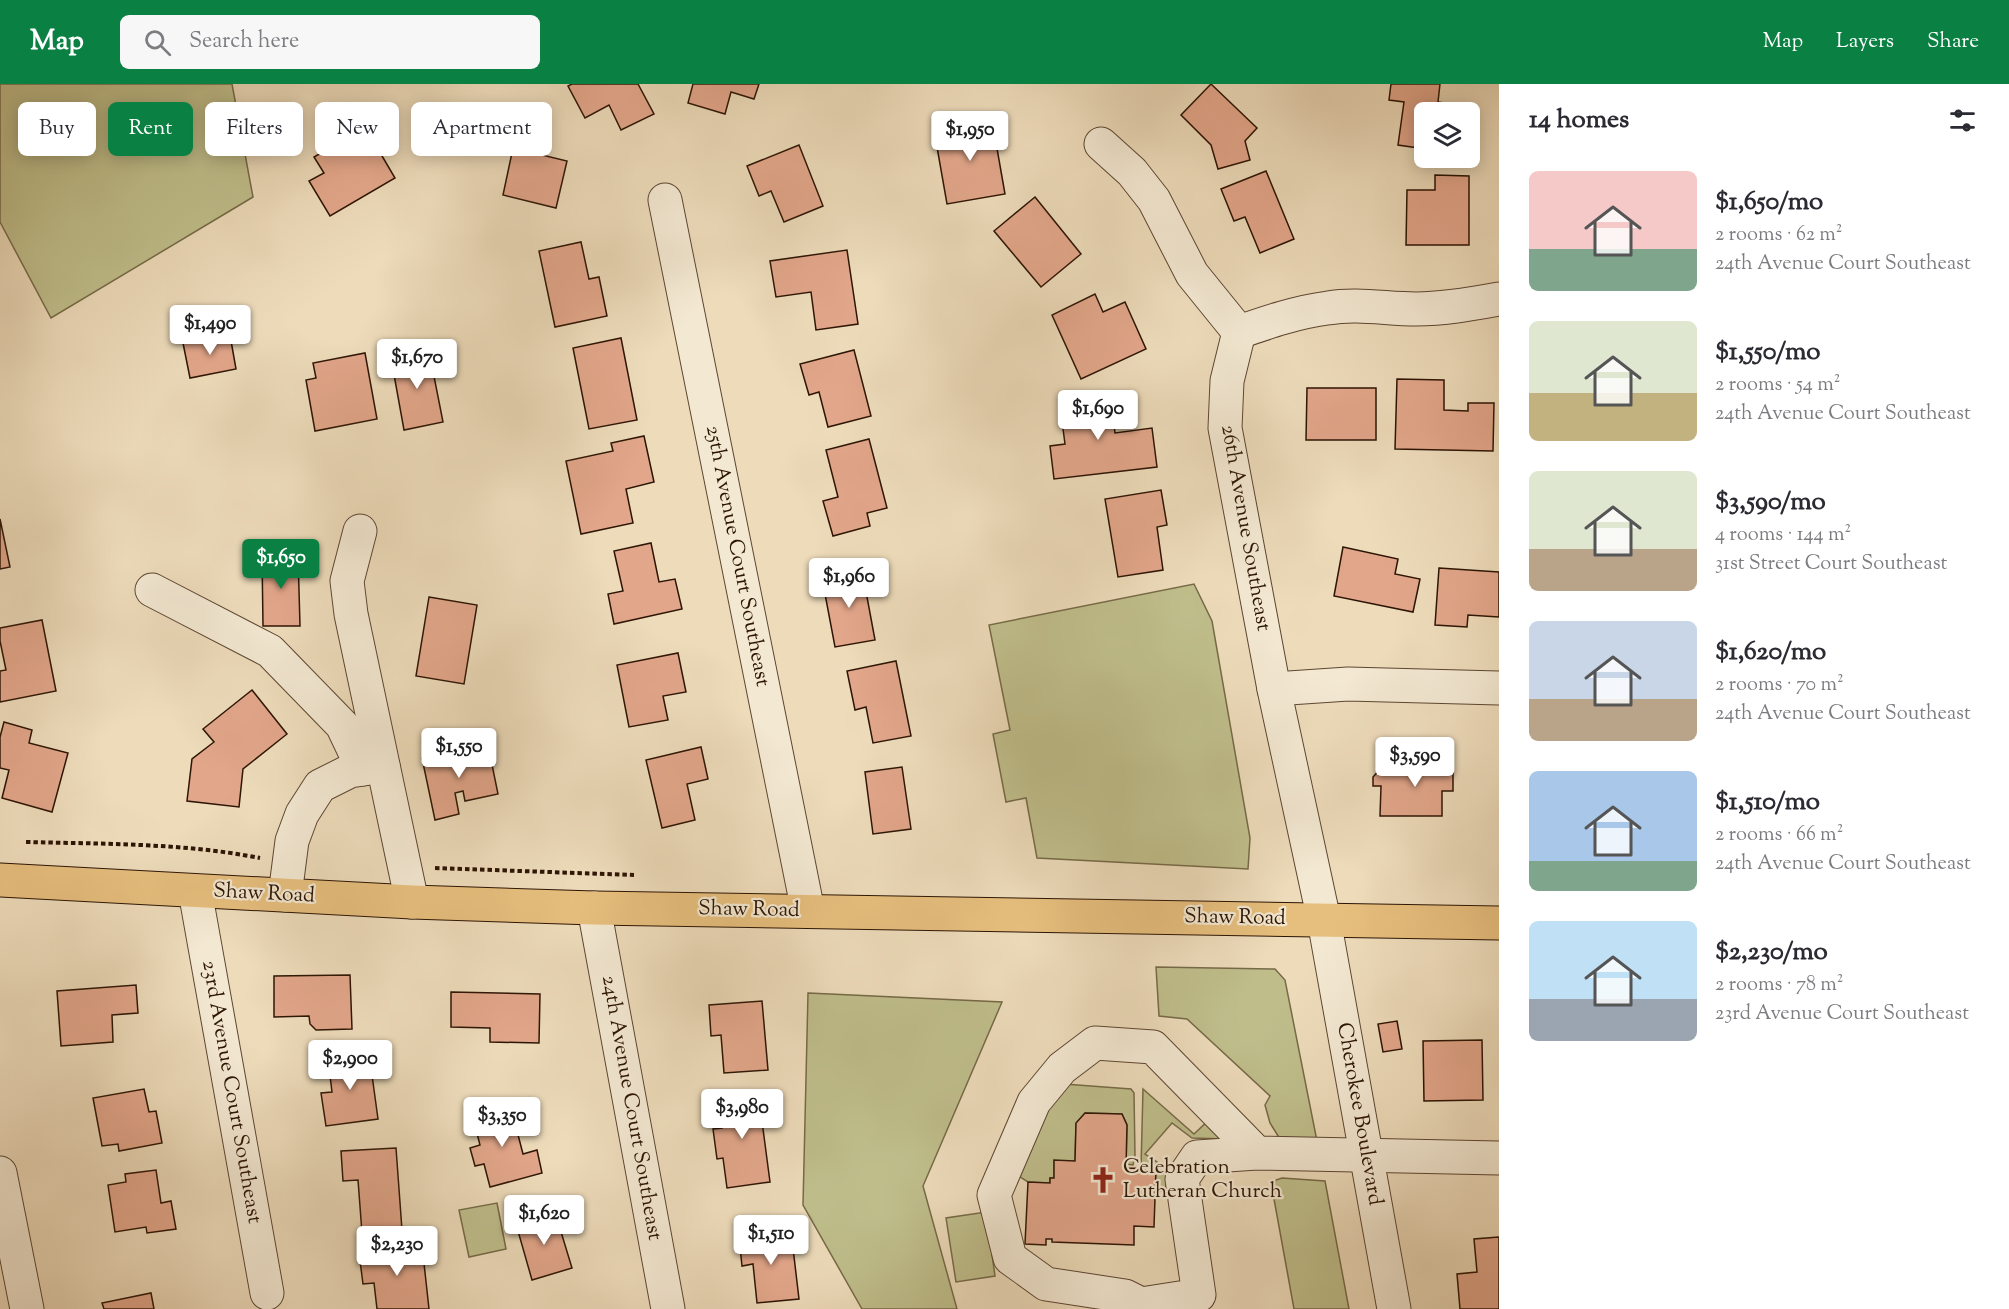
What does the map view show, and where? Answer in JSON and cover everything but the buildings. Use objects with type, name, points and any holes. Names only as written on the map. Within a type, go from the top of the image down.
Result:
[{"type":"main road","name":"Shaw Road","points":[[0,880],[412,902],[594,908],[1499,923]]},
{"type":"street","points":[[1101,144],[1132,172],[1154,200],[1192,274],[1239,332],[1280,318],[1330,307],[1377,306],[1416,309],[1499,299]]},
{"type":"street","name":"25th Avenue Court Southeast","points":[[665,200],[808,911]]},
{"type":"street","name":"26th Avenue Southeast","points":[[1239,332],[1227,381],[1225,428],[1274,689],[1324,920]]},
{"type":"street","points":[[360,531],[347,581],[351,614],[373,767],[412,902]]},
{"type":"street","points":[[152,590],[270,651],[342,724],[373,767]]},
{"type":"street","points":[[1274,689],[1348,684],[1499,688]]},
{"type":"street","points":[[285,896],[292,841],[302,814],[320,786],[350,771],[373,767]]},
{"type":"street","name":"23rd Avenue Court Southeast","points":[[195,891],[267,1293]]},
{"type":"street","name":"24th Avenue Court Southeast","points":[[594,908],[668,1309]]},
{"type":"street","name":"Cherokee Boulevard","points":[[1324,920],[1394,1309]]},
{"type":"street","points":[[1257,1153],[1153,1047],[1095,1043],[1062,1068],[1035,1102],[994,1195],[1010,1258],[1046,1284],[1125,1296],[1141,1304],[1198,1294],[1182,1179],[1197,1157],[1257,1153],[1499,1158]]},
{"type":"street","points":[[0,1173],[27,1309]]},
{"type":"shaded area","points":[[0,84],[232,84],[235,102],[205,102],[205,156],[245,156],[253,197],[51,318],[0,222]]},
{"type":"shaded area","points":[[1194,584],[1212,621],[1250,838],[1248,869],[1037,858],[1026,798],[1006,802],[993,734],[1010,730],[989,625]]},
{"type":"shaded area","points":[[1156,967],[1275,969],[1285,980],[1318,1146],[1280,1139],[1270,1123],[1265,1105],[1270,1096],[1187,1019],[1159,1016]]},
{"type":"shaded area","points":[[808,993],[1002,1002],[923,1186],[957,1309],[862,1309],[803,1205]]},
{"type":"shaded area","points":[[1064,1084],[1131,1089],[1134,1093],[1135,1156],[1133,1165],[1126,1164],[1127,1125],[1122,1114],[1085,1113],[1076,1124],[1075,1161],[1054,1161],[1054,1178],[1050,1178],[1050,1183],[1028,1182],[1020,1177],[1043,1103]]},
{"type":"shaded area","points":[[1143,1089],[1194,1134],[1211,1118],[1225,1139],[1192,1138],[1172,1123],[1145,1154],[1166,1168],[1166,1191],[1155,1191],[1141,1169]]},
{"type":"shaded area","points":[[1282,1178],[1325,1181],[1349,1309],[1294,1309],[1272,1188],[1276,1180]]},
{"type":"shaded area","points":[[497,1203],[506,1249],[469,1257],[459,1210]]},
{"type":"shaded area","points":[[986,1212],[995,1276],[956,1282],[946,1218]]},
{"type":"place","name":"Celebration Lutheran Church","points":[[1103,1180]]}]
